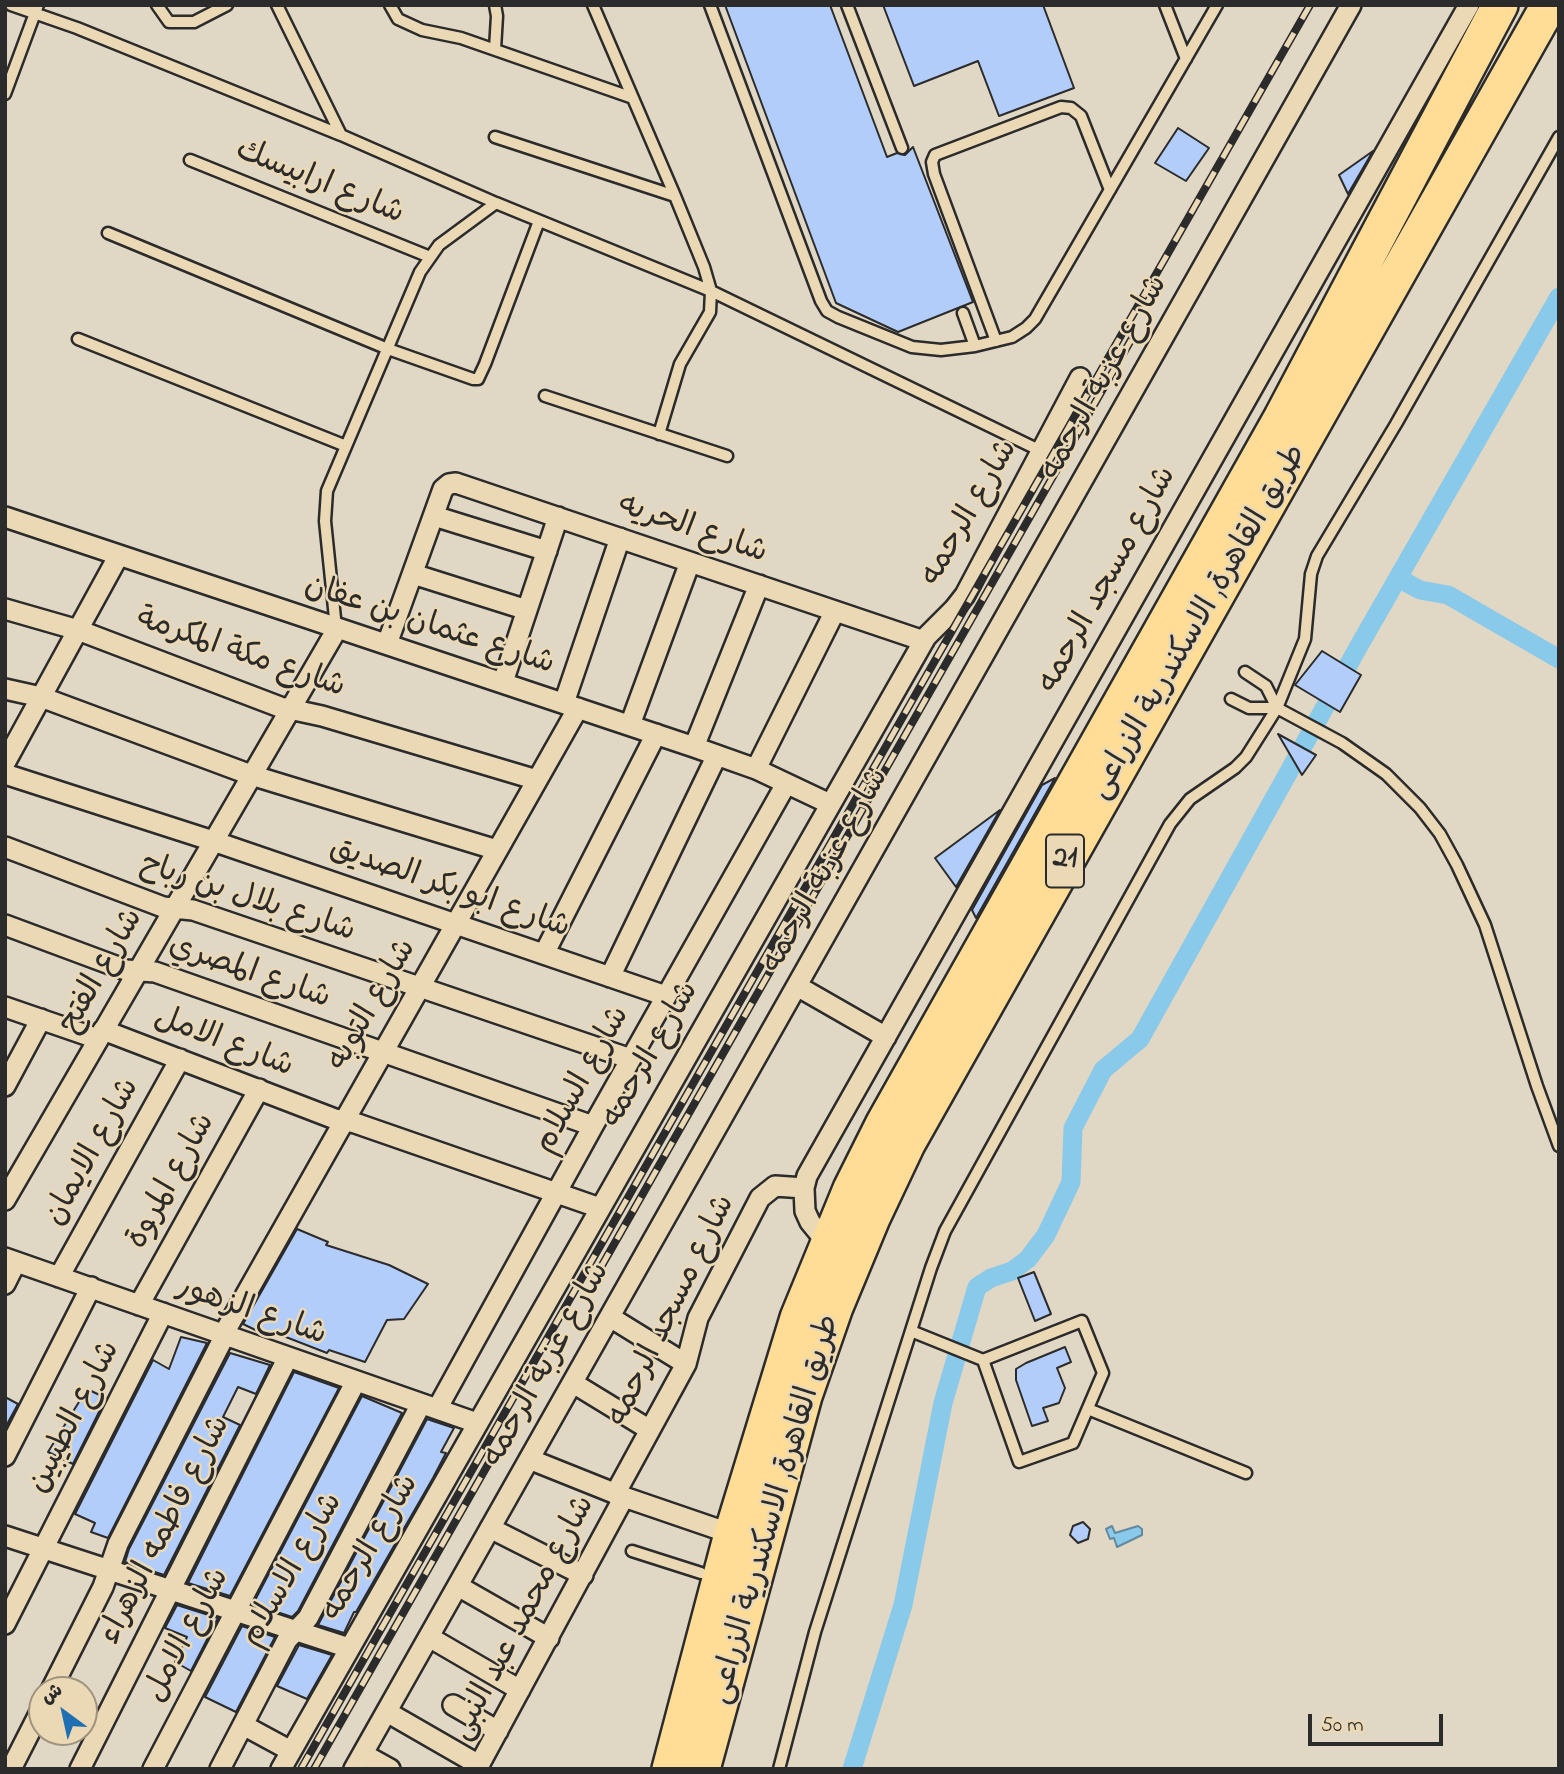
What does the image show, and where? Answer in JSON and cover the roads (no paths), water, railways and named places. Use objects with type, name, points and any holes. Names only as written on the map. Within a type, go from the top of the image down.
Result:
[{"type":"highway","name":"طريق القاهرة, الاسكندرية الزراعى","points":[[670,1769],[732,1534],[798,1318],[851,1189],[884,1123],[1282,417],[1500,5]]},
{"type":"highway","name":"طريق القاهرة, الاسكندرية الزراعى","points":[[702,1769],[804,1396],[835,1307],[872,1218],[907,1144],[1549,5]]},
{"type":"street","name":"شارع عزبة الرحمه","points":[[359,1761],[1351,5]]},
{"type":"street","name":"شارع مسجد الرحمه","points":[[620,1495],[650,1430],[686,1364],[698,1318],[760,1198],[775,1186],[804,1188],[807,1176],[1469,5]]},
{"type":"street","name":"شارع الرحمه","points":[[281,1769],[924,641],[931,629],[961,602],[1080,378]]},
{"type":"street","name":"شارع الحريه","points":[[434,516],[443,489],[452,483],[459,484],[924,641]]},
{"type":"street","points":[[387,644],[434,516],[547,551]]},
{"type":"street","name":"شارع عثمان بن عفان","points":[[5,517],[717,755],[756,769],[830,804]]},
{"type":"street","points":[[503,682],[558,517]]},
{"type":"street","name":"شارع التوبه","points":[[58,1676],[103,1587],[118,1544],[224,1335],[537,780],[571,705],[620,538]]},
{"type":"street","points":[[5,763],[120,555]]},
{"type":"street","points":[[630,725],[690,562]]},
{"type":"street","points":[[413,574],[527,610]]},
{"type":"street","points":[[694,747],[759,585]]},
{"type":"street","name":"شارع مكة المكرمة","points":[[5,609],[78,630],[289,710],[322,716],[537,780]]},
{"type":"street","points":[[756,769],[835,611]]},
{"type":"street","name":"شارع الفتح","points":[[5,1199],[337,629]]},
{"type":"street","points":[[5,689],[41,697],[251,775],[497,850]]},
{"type":"street","points":[[544,954],[656,734]]},
{"type":"street","points":[[610,977],[717,755]]},
{"type":"street","name":"شارع ابو بكر الصديق","points":[[5,774],[213,841],[666,996]]},
{"type":"street","name":"شارع السلام","points":[[429,1407],[556,1193],[786,784]]},
{"type":"street","name":"شارع بلال بن رباح","points":[[5,847],[174,909],[192,910],[631,1059]]},
{"type":"street","name":"شارع المصري","points":[[5,925],[126,970],[155,972],[593,1126]]},
{"type":"street","points":[[797,986],[886,1037]]},
{"type":"street","name":"شارع الامل","points":[[5,1007],[180,1059],[343,1121],[600,1208]]},
{"type":"street","points":[[5,1086],[41,1019]]},
{"type":"street","name":"شارع الايمان","points":[[60,1277],[180,1059]]},
{"type":"street","name":"شارع المروة","points":[[139,1305],[259,1089]]},
{"type":"street","points":[[804,1188],[805,1211],[810,1222],[828,1244]]},
{"type":"street","points":[[5,1284],[11,1260]]},
{"type":"street","name":"شارع الزهور","points":[[11,1260],[477,1423]]},
{"type":"street","points":[[5,1455],[90,1287]]},
{"type":"street","name":"شارع الطيبين","points":[[5,1624],[163,1313]]},
{"type":"street","points":[[610,1317],[686,1364]]},
{"type":"street","name":"شارع فاطمه الزهراء","points":[[80,1769],[288,1357]]},
{"type":"street","name":"شارع الامل","points":[[153,1769],[356,1381]]},
{"type":"street","points":[[573,1383],[650,1430]]},
{"type":"street","name":"شارع الاسلام","points":[[220,1769],[287,1640],[308,1618],[429,1407]]},
{"type":"street","points":[[529,1459],[620,1495],[732,1534]]},
{"type":"street","name":"شارع محمد عبد النبى","points":[[478,1767],[583,1575],[620,1495]]},
{"type":"street","points":[[490,1528],[583,1575]]},
{"type":"street","points":[[7,1541],[43,1549],[349,1648]]},
{"type":"street","points":[[458,1586],[549,1638]]},
{"type":"street","points":[[429,1637],[520,1690]]},
{"type":"street","points":[[453,1705],[498,1731]]},
{"type":"street","points":[[387,1712],[478,1767]]},
{"type":"street","points":[[243,1725],[291,1751]]},
{"type":"street","points":[[11,1769],[28,1736]]},
{"type":"street","points":[[359,1761],[390,1769]]},
{"type":"lane","points":[[11,5],[37,9],[711,291],[1041,451]]},
{"type":"lane","points":[[157,5],[169,22],[194,22],[227,5]]},
{"type":"lane","points":[[277,5],[341,135]]},
{"type":"lane","points":[[390,5],[398,19],[422,30],[461,38],[633,98]]},
{"type":"lane","points":[[495,5],[495,49]]},
{"type":"lane","points":[[593,5],[675,196],[711,291],[710,312],[680,364],[659,434]]},
{"type":"lane","points":[[710,5],[827,311],[912,347],[941,350],[975,346],[1013,337],[1035,319],[1217,5]]},
{"type":"lane","points":[[847,5],[902,148]]},
{"type":"lane","points":[[1165,5],[1186,59]]},
{"type":"lane","points":[[5,94],[37,9]]},
{"type":"lane","points":[[996,341],[934,174],[932,162],[935,155],[1061,107],[1071,107],[1081,116],[1110,190]]},
{"type":"lane","points":[[779,1769],[815,1632],[945,1231],[1170,824],[1190,799],[1235,768],[1246,757],[1277,708],[1305,639],[1308,589],[1317,556],[1396,424],[1559,136]]},
{"type":"lane","points":[[495,137],[675,196]]},
{"type":"lane","name":"شارع ارابيسك","points":[[190,160],[429,257]]},
{"type":"lane","points":[[337,629],[325,506],[327,491],[420,272],[429,257],[458,229],[496,203]]},
{"type":"lane","points":[[108,233],[388,349],[478,379],[540,221]]},
{"type":"lane","points":[[963,313],[975,346]]},
{"type":"lane","points":[[78,339],[346,446]]},
{"type":"lane","points":[[545,396],[727,456]]},
{"type":"lane","points":[[1245,672],[1266,686],[1277,708]]},
{"type":"lane","points":[[1231,699],[1249,708],[1277,708],[1342,743],[1386,774],[1420,808],[1440,834],[1458,865],[1485,925],[1559,1146]]},
{"type":"lane","points":[[911,1331],[983,1360],[1019,1462],[1073,1443],[1102,1373],[1082,1321],[983,1360]]},
{"type":"lane","points":[[1088,1409],[1246,1473]]},
{"type":"lane","points":[[632,1551],[701,1573]]},
{"type":"water","points":[[1112,1526],[1115,1533],[1138,1526],[1142,1529],[1142,1535],[1117,1547],[1114,1538],[1110,1539],[1106,1529]]},
{"type":"waterway","points":[[852,1769],[903,1605],[943,1403],[977,1287],[991,1278],[1012,1271],[1028,1259],[1046,1235],[1071,1182],[1073,1128],[1103,1070],[1140,1039],[1360,644],[1559,297]]},
{"type":"waterway","points":[[1398,578],[1420,590],[1448,595],[1559,659]]},
{"type":"railway","points":[[301,1769],[1310,5]]},
{"type":"railway","points":[[601,1267],[1131,340]]},
{"type":"railway","points":[[314,1769],[490,1461]]}]
